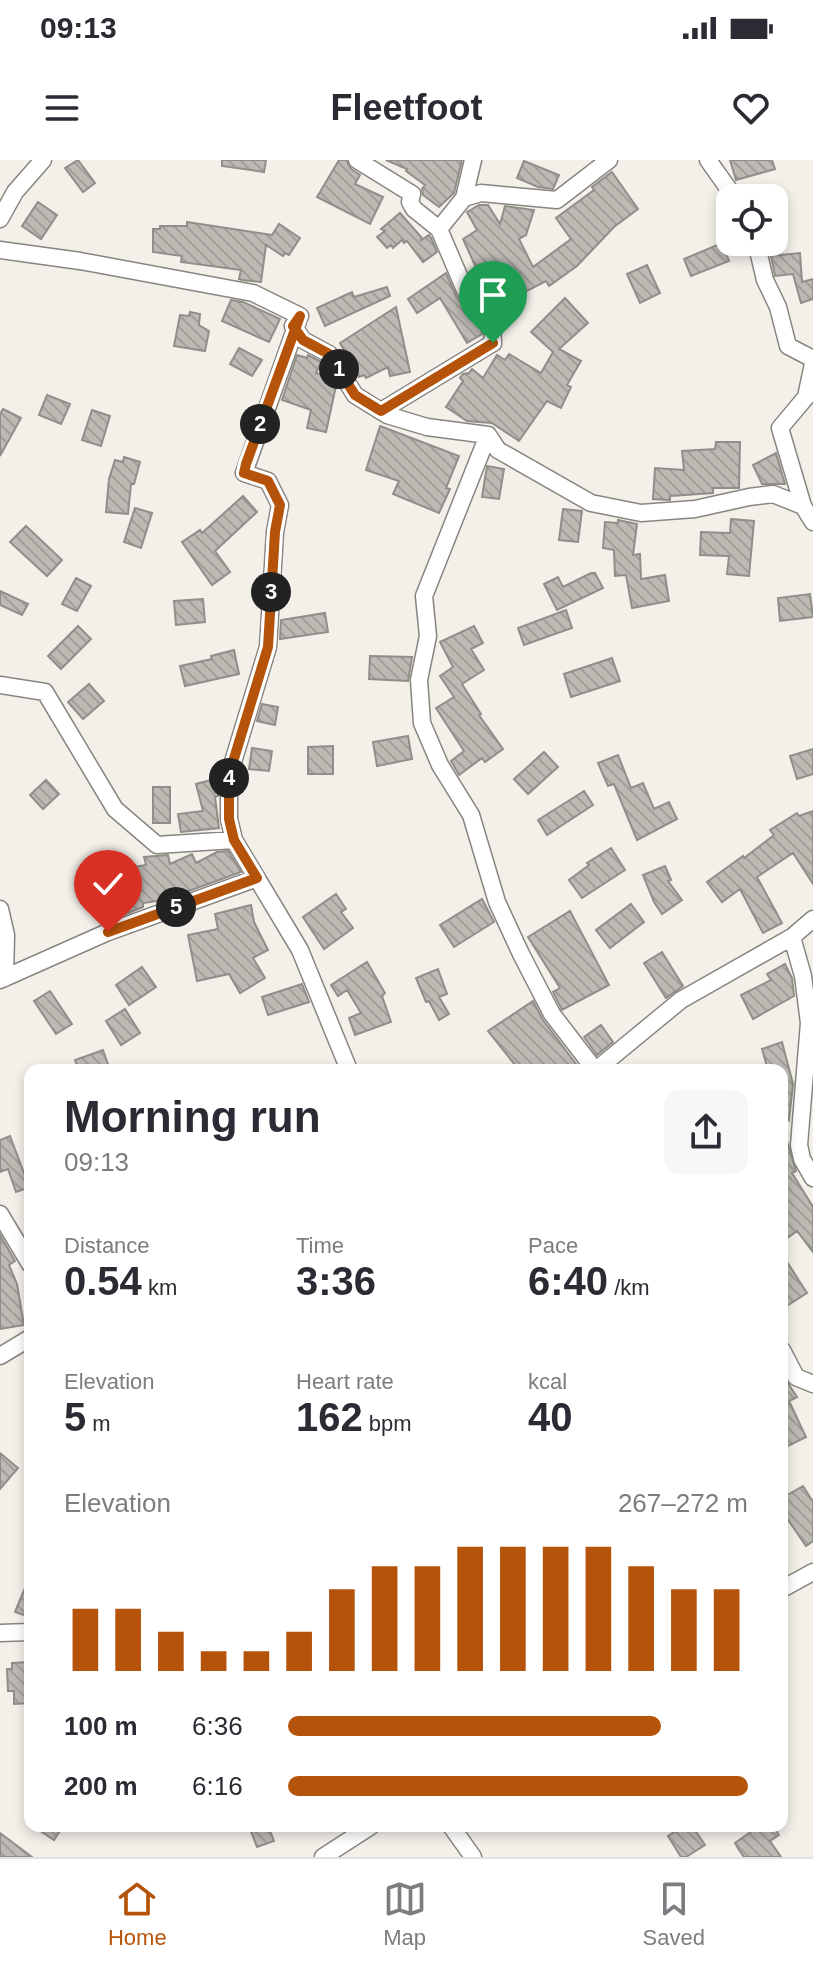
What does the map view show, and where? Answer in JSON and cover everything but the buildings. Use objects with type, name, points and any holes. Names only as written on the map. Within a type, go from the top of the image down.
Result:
[{"type":"street","points":[[0,219],[15,192],[43,160]]},
{"type":"street","points":[[357,160],[412,194],[410,202],[414,209],[439,229],[465,290],[492,324],[493,343],[381,411]]},
{"type":"street","points":[[439,229],[464,198],[473,160]]},
{"type":"street","points":[[464,198],[481,193],[557,200],[609,160]]},
{"type":"street","points":[[708,160],[725,184]]},
{"type":"street","points":[[0,250],[80,261],[253,293],[300,316]]},
{"type":"street","points":[[759,256],[788,346],[813,361],[806,397],[780,428],[803,506],[813,522]]},
{"type":"street","points":[[300,316],[293,326],[303,340],[329,354],[355,395],[381,411],[427,427],[488,435],[498,450],[591,503],[641,513],[695,509],[773,494],[803,506]]},
{"type":"street","points":[[300,316],[244,473],[268,481],[280,505],[275,532],[268,647],[229,775],[229,819],[234,840],[300,950],[347,1064]]},
{"type":"street","points":[[488,435],[424,596],[428,636],[419,680],[422,723],[440,765],[471,815],[497,902],[521,954],[552,1014],[590,1064]]},
{"type":"street","points":[[0,685],[45,692],[115,809],[157,845],[234,840]]},
{"type":"street","points":[[0,909],[6,935],[3,979],[108,932],[257,878]]},
{"type":"street","points":[[602,1064],[681,1000],[792,937],[813,919]]},
{"type":"street","points":[[792,937],[803,976],[809,1023],[791,1146],[813,1178]]},
{"type":"street","points":[[0,1214],[24,1254]]},
{"type":"street","points":[[0,1356],[24,1342]]},
{"type":"street","points":[[788,1362],[796,1377],[813,1384]]},
{"type":"street","points":[[788,1587],[810,1581]]},
{"type":"street","points":[[0,1633],[24,1632]]},
{"type":"street","points":[[323,1857],[361,1832]]},
{"type":"street","points":[[455,1832],[473,1857]]},
{"type":"route","points":[[108,932],[257,878],[234,840],[229,819],[229,775],[268,647],[275,532],[280,505],[268,481],[244,473],[246,464],[273,390],[300,316],[293,326],[303,340],[329,354],[355,395],[381,411],[493,343]]}]
